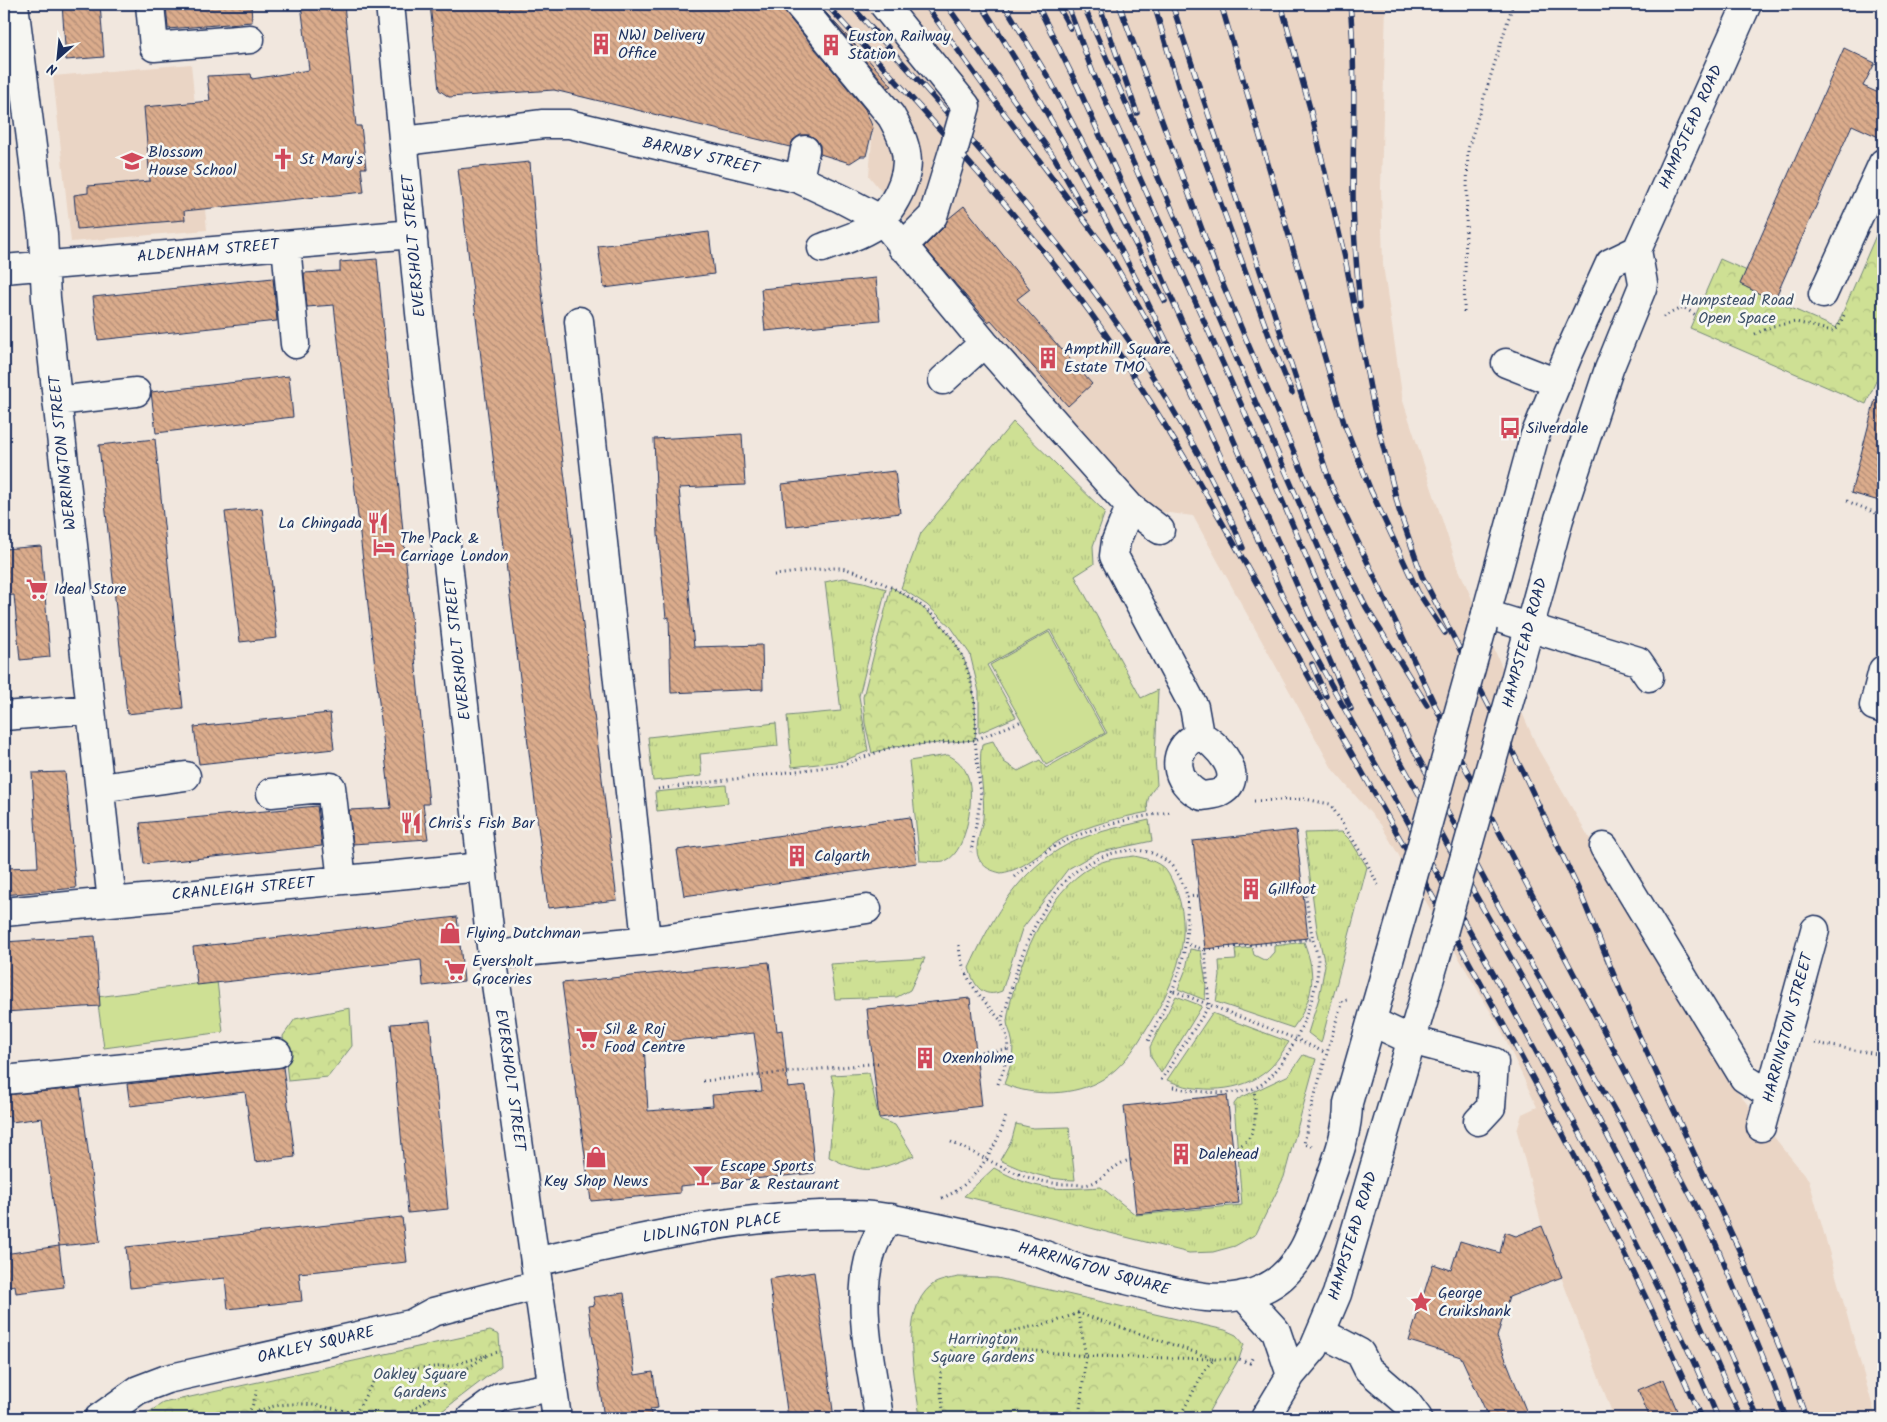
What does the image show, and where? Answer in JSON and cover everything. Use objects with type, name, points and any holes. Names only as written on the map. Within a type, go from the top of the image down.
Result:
[{"type":"main road","name":"WERRINGTON STREET","points":[[14,4],[43,234],[44,265],[58,401],[112,902]]},
{"type":"main road","points":[[150,4],[154,47],[250,39]]},
{"type":"main road","name":"EVERSHOLT STREET","points":[[390,4],[413,234],[492,955],[537,1274]]},
{"type":"main road","points":[[798,4],[877,96],[901,133],[908,166],[898,194],[882,220],[854,236],[822,248]]},
{"type":"main road","points":[[883,4],[966,106],[933,216],[902,246]]},
{"type":"main road","name":"HAMPSTEAD ROAD","points":[[1265,1418],[1291,1375],[1318,1340],[1341,1280],[1443,933],[1559,519],[1603,386],[1642,288],[1643,283],[1637,250],[1747,4]]},
{"type":"main road","name":"BARNBY STREET","points":[[404,141],[543,124],[569,124],[799,179],[842,199],[882,220],[984,343],[1130,508],[1160,530]]},
{"type":"main road","points":[[799,179],[805,150]]},
{"type":"main road","points":[[1823,294],[1883,163]]},
{"type":"main road","name":"ALDENHAM STREET","points":[[4,269],[413,234]]},
{"type":"main road","points":[[286,245],[295,344]]},
{"type":"main road","points":[[1478,1121],[1491,1107],[1494,1062],[1411,1040],[1373,1022],[1534,438],[1556,383],[1610,263],[1637,250]]},
{"type":"main road","points":[[579,321],[646,940]]},
{"type":"main road","points":[[943,380],[984,343]]},
{"type":"main road","points":[[1506,363],[1556,383]]},
{"type":"main road","points":[[58,401],[136,392]]},
{"type":"main road","points":[[1130,508],[1116,540],[1114,556],[1194,708],[1199,736]]},
{"type":"main road","points":[[1484,619],[1530,626],[1638,661],[1649,677]]},
{"type":"main road","points":[[1879,707],[1883,670]]},
{"type":"main road","points":[[4,716],[92,709]]},
{"type":"main road","points":[[100,788],[186,776]]},
{"type":"main road","points":[[272,793],[331,787],[342,880]]},
{"type":"main road","points":[[1604,847],[1744,1078],[1769,1094]]},
{"type":"main road","name":"CRANLEIGH STREET","points":[[4,912],[482,867]]},
{"type":"main road","points":[[492,955],[646,940],[867,909]]},
{"type":"main road","name":"HARRINGTON STREET","points":[[1761,1127],[1815,930]]},
{"type":"main road","name":"HARRINGTON SQUARE","points":[[891,1218],[994,1240],[1039,1253],[1073,1266],[1193,1296],[1218,1298],[1243,1295],[1262,1289],[1275,1282],[1304,1250],[1312,1233],[1348,1124],[1348,1103],[1373,1022]]},
{"type":"main road","points":[[4,1080],[277,1053]]},
{"type":"main road","name":"LIDLINGTON PLACE","points":[[537,1274],[658,1234],[774,1218],[857,1215],[891,1218]]},
{"type":"main road","points":[[879,1418],[865,1318],[865,1271],[879,1230],[891,1218]]},
{"type":"main road","points":[[537,1274],[557,1418]]},
{"type":"main road","name":"OAKLEY SQUARE","points":[[100,1418],[138,1390],[167,1379],[411,1324],[433,1312],[537,1274]]},
{"type":"main road","points":[[1243,1295],[1276,1331],[1291,1375]]},
{"type":"main road","points":[[1318,1340],[1360,1353],[1368,1369],[1406,1402],[1418,1418]]},
{"type":"main road","points":[[472,1418],[500,1397],[552,1387]]},
{"type":"path","points":[[1464,312],[1468,149],[1513,4]]},
{"type":"path","points":[[1660,318],[1683,307],[1702,319]]},
{"type":"path","points":[[1848,501],[1883,516]]},
{"type":"path","points":[[774,576],[840,568],[891,586],[931,614],[948,631],[962,652],[970,672],[977,715],[975,740],[981,797],[971,852]]},
{"type":"path","points":[[630,792],[842,765],[892,747],[975,740],[1022,721]]},
{"type":"path","points":[[1249,801],[1305,799],[1330,804],[1365,859]]},
{"type":"path","points":[[1014,877],[1060,844],[1092,830],[1151,815],[1180,811]]},
{"type":"path","points":[[998,1084],[1006,1063],[1008,1049],[1002,1022],[1014,975],[1027,940],[1048,903],[1074,873],[1110,854],[1136,848],[1154,854],[1170,864],[1187,897],[1187,944],[1174,990],[1147,1043]]},
{"type":"path","points":[[1173,1087],[1207,1093],[1254,1089],[1269,1077],[1284,1059],[1296,1038],[1314,996],[1318,963],[1304,884],[1296,884]]},
{"type":"path","points":[[1187,897],[1205,894]]},
{"type":"path","points":[[1187,944],[1205,950],[1313,939]]},
{"type":"path","points":[[959,945],[960,963],[974,990],[1002,1022]]},
{"type":"path","points":[[1161,1080],[1209,1006],[1205,950]]},
{"type":"path","points":[[1174,990],[1209,1006],[1296,1038],[1326,1053]]},
{"type":"path","points":[[1318,1149],[1304,1144],[1310,1112],[1342,1001]]},
{"type":"path","points":[[1786,1037],[1883,1056]]},
{"type":"path","points":[[971,1053],[1008,1049]]},
{"type":"path","points":[[703,1081],[879,1063]]},
{"type":"path","points":[[1227,1149],[1242,1146],[1248,1141],[1256,1120],[1254,1089]]},
{"type":"path","points":[[936,1198],[944,1198],[966,1182],[988,1158],[1002,1130],[1006,1116]]},
{"type":"path","points":[[951,1142],[988,1158],[1015,1174],[1051,1184],[1089,1184],[1119,1163],[1135,1159]]},
{"type":"path","points":[[1078,1313],[1086,1356],[1079,1418]]},
{"type":"path","points":[[944,1418],[940,1370],[946,1355],[958,1343],[1054,1322],[1078,1313],[1215,1359]]},
{"type":"path","points":[[958,1343],[1086,1356],[1239,1359],[1250,1363],[1256,1348]]},
{"type":"path","points":[[353,1418],[374,1380],[392,1370],[450,1366],[501,1351]]},
{"type":"path","points":[[394,1418],[405,1415],[422,1405],[449,1380],[489,1354]]},
{"type":"path","points":[[1179,1418],[1206,1368],[1215,1359]]},
{"type":"path","points":[[245,1418],[256,1398],[259,1383]]},
{"type":"path","points":[[245,1418],[276,1404],[299,1402],[374,1418]]},
{"type":"shaded area","points":[[820,4],[1386,4],[1381,187],[1383,265],[1403,401],[1457,565],[1538,749],[1731,1084],[1809,1180],[1876,1418],[1614,1418],[1542,1226],[1517,1131],[1522,1114],[1537,1107],[1500,1028],[1381,825],[1333,770],[1193,516],[1154,511],[1119,479],[963,293],[869,176],[873,128],[865,109],[891,86]]},
{"type":"shaded area","name":"Blossom House School","points":[[191,64],[207,230],[71,242],[53,76]]},
{"type":"green space","name":"Hampstead Road Open Space","points":[[1883,219],[1883,365],[1866,404],[1690,328],[1720,259],[1779,285],[1773,300],[1836,328]]},
{"type":"green space","points":[[1013,422],[1105,512],[1093,546],[1094,564],[1075,576],[1141,698],[1158,690],[1155,757],[1157,785],[1149,797],[1147,804],[1148,812],[1105,822],[1074,833],[1026,864],[1001,873],[986,867],[977,854],[977,844],[984,809],[980,763],[982,744],[993,741],[1004,762],[1018,771],[1040,760],[1046,768],[1107,733],[1050,630],[987,665],[1016,717],[979,733],[979,692],[970,654],[951,627],[927,605],[901,588],[921,533]]},
{"type":"green space","points":[[843,578],[886,589],[859,696],[868,751],[843,761],[792,767],[787,716],[841,711],[825,582]]},
{"type":"green space","points":[[891,587],[932,616],[959,649],[973,690],[975,740],[892,747],[872,753],[865,723],[863,697]]},
{"type":"green space","points":[[1049,632],[1105,733],[1046,765],[990,665]]},
{"type":"green space","points":[[776,723],[778,746],[700,754],[702,776],[653,781],[648,737]]},
{"type":"green space","points":[[948,755],[960,764],[968,777],[970,809],[968,822],[960,846],[954,855],[944,861],[920,861],[909,761]]},
{"type":"green space","points":[[726,785],[728,803],[657,811],[655,792]]},
{"type":"green space","points":[[1149,820],[1152,841],[1096,853],[1068,869],[1022,929],[1002,991],[990,993],[980,989],[969,968],[985,935],[1004,903],[1028,874],[1042,861],[1068,844],[1102,832]]},
{"type":"green space","points":[[1342,832],[1351,841],[1367,867],[1321,1043],[1308,1033],[1319,998],[1325,965],[1317,929],[1304,833]]},
{"type":"green space","points":[[1134,856],[1154,862],[1165,869],[1177,892],[1182,911],[1182,947],[1178,965],[1155,1015],[1122,1064],[1092,1085],[1080,1089],[1041,1093],[1004,1084],[1013,1054],[1011,1034],[1007,1025],[1011,1001],[1025,956],[1047,912],[1061,893],[1076,878],[1093,866],[1108,860]]},
{"type":"green space","points":[[1304,942],[1311,966],[1311,986],[1305,1007],[1293,1028],[1216,1002],[1220,976],[1219,961],[1236,960],[1235,949],[1252,947],[1254,955],[1266,961],[1274,952],[1274,946]]},
{"type":"green space","points":[[1190,949],[1201,951],[1206,983],[1205,1000],[1178,989],[1186,969]]},
{"type":"green space","points":[[925,958],[910,990],[897,997],[835,999],[830,964]]},
{"type":"green space","points":[[217,981],[223,1032],[104,1048],[97,997]]},
{"type":"green space","points":[[1176,996],[1202,1006],[1161,1073],[1151,1057],[1150,1047]]},
{"type":"green space","points":[[350,1008],[352,1046],[328,1077],[288,1081],[283,1036],[295,1019]]},
{"type":"green space","points":[[1212,1013],[1289,1042],[1268,1070],[1246,1083],[1233,1087],[1206,1089],[1179,1085],[1167,1080]]},
{"type":"green space","points":[[1303,1055],[1316,1059],[1284,1177],[1256,1234],[1235,1246],[1213,1252],[1189,1253],[964,1196],[994,1168],[1034,1185],[1070,1189],[1101,1187],[1136,1215],[1242,1205],[1234,1104],[1238,1099],[1289,1075]]},
{"type":"green space","points":[[869,1073],[879,1119],[895,1125],[914,1156],[880,1168],[863,1169],[829,1157],[835,1090],[831,1075]]},
{"type":"green space","points":[[1016,1124],[1033,1128],[1069,1127],[1075,1180],[1055,1179],[1036,1174],[1000,1160],[1012,1139]]},
{"type":"green space","name":"Harrington Square Gardens","points":[[958,1277],[997,1278],[1225,1330],[1236,1335],[1244,1344],[1239,1359],[1205,1418],[920,1418],[912,1347],[912,1329],[915,1312],[922,1297],[932,1285]]},
{"type":"green space","name":"Oakley Square Gardens","points":[[490,1331],[499,1335],[501,1366],[433,1418],[140,1418],[163,1403]]},
{"type":"building","points":[[62,4],[100,4],[104,57],[66,60]]},
{"type":"building","points":[[166,4],[251,4],[252,22],[168,29]]},
{"type":"building","points":[[301,4],[344,4],[356,126],[361,126],[366,168],[361,168],[364,192],[184,211],[185,220],[77,229],[74,195],[88,193],[88,186],[150,181],[144,107],[210,101],[207,76],[251,74],[252,79],[309,70]]},
{"type":"building","name":"NW1 Delivery Office","points":[[430,4],[783,4],[786,14],[865,109],[873,128],[866,156],[861,156],[850,163],[820,154],[820,145],[816,139],[809,135],[800,135],[793,140],[790,147],[554,90],[449,97],[439,90]]},
{"type":"building","points":[[818,4],[892,86],[888,88]]},
{"type":"building","points":[[1844,48],[1875,63],[1863,86],[1883,95],[1883,139],[1852,125],[1774,301],[1740,284]]},
{"type":"building","points":[[530,162],[538,261],[617,900],[548,908],[458,169]]},
{"type":"building","points":[[964,206],[1030,289],[1017,299],[1092,384],[1068,406],[991,320],[988,322],[924,247],[944,227],[948,219]]},
{"type":"building","points":[[709,232],[714,274],[604,288],[598,246]]},
{"type":"building","points":[[377,259],[429,804],[423,804],[428,839],[353,844],[349,810],[391,808],[334,305],[307,307],[304,273],[340,271],[340,262]]},
{"type":"building","points":[[273,278],[277,321],[98,340],[93,297]]},
{"type":"building","points":[[876,278],[880,320],[765,331],[761,289]]},
{"type":"building","points":[[289,376],[293,417],[156,433],[151,392]]},
{"type":"building","points":[[1875,400],[1883,401],[1883,502],[1851,493]]},
{"type":"building","points":[[742,434],[745,485],[679,488],[694,647],[762,645],[763,689],[671,693],[669,617],[666,618],[658,534],[654,439]]},
{"type":"building","points":[[155,439],[183,708],[127,714],[99,445]]},
{"type":"building","points":[[895,471],[900,513],[786,527],[782,484]]},
{"type":"building","points":[[262,508],[277,638],[240,642],[225,512]]},
{"type":"building","points":[[41,546],[50,657],[20,660],[14,595],[4,596],[4,549]]},
{"type":"building","points":[[330,713],[334,749],[199,764],[194,727]]},
{"type":"building","points":[[65,772],[76,888],[4,895],[4,868],[38,867],[32,773]]},
{"type":"building","points":[[317,806],[322,846],[144,864],[140,823]]},
{"type":"building","name":"Calgarth","points":[[910,817],[917,863],[684,896],[677,850]]},
{"type":"building","name":"Gillfoot","points":[[1296,830],[1308,938],[1205,949],[1193,841]]},
{"type":"building","points":[[457,917],[464,981],[423,986],[421,960],[197,985],[193,947]]},
{"type":"building","points":[[95,936],[100,1006],[4,1012],[4,942]]},
{"type":"building","points":[[769,962],[777,1031],[782,1030],[788,1088],[806,1086],[815,1173],[680,1186],[680,1193],[591,1201],[562,983]],"holes":[[[754,1033],[762,1091],[712,1095],[713,1106],[648,1111],[644,1044]]]},
{"type":"building","name":"Oxenholme","points":[[970,998],[982,1106],[879,1118],[867,1009]]},
{"type":"building","points":[[430,1021],[448,1209],[408,1213],[391,1024]]},
{"type":"building","points":[[283,1067],[295,1157],[255,1162],[245,1092],[130,1106],[127,1084]]},
{"type":"building","points":[[80,1088],[100,1242],[59,1246],[42,1118],[11,1122],[10,1116],[4,1117],[4,1095]]},
{"type":"building","name":"Dalehead","points":[[1227,1095],[1239,1203],[1136,1214],[1124,1106]]},
{"type":"building","points":[[402,1217],[407,1262],[299,1273],[302,1301],[228,1309],[225,1278],[130,1288],[126,1247]]},
{"type":"building","points":[[1542,1226],[1562,1277],[1509,1297],[1497,1337],[1529,1418],[1489,1418],[1461,1357],[1409,1341],[1433,1264],[1451,1270],[1460,1241],[1500,1253],[1505,1232],[1516,1236]]},
{"type":"building","points":[[59,1246],[64,1287],[16,1293],[15,1285],[4,1287],[4,1254]]},
{"type":"building","points":[[814,1272],[834,1418],[788,1418],[769,1279]]},
{"type":"building","points":[[624,1293],[635,1375],[653,1372],[658,1408],[650,1409],[652,1418],[604,1418],[588,1306],[595,1305],[593,1297]]},
{"type":"building","points":[[1664,1379],[1680,1418],[1650,1418],[1638,1390]]},
{"type":"railway","points":[[826,4],[987,183],[1049,258],[1106,335],[1159,416],[1233,541],[1534,1079],[1638,1281],[1701,1418]]},
{"type":"railway","points":[[850,4],[1017,194],[1120,327],[1166,397],[1207,471],[1243,548]]},
{"type":"railway","points":[[925,4],[985,88],[1108,252],[1161,345]]},
{"type":"railway","points":[[946,4],[1054,157],[1085,211]]},
{"type":"railway","points":[[981,4],[1025,75],[1106,221],[1181,371],[1284,599]]},
{"type":"railway","points":[[1004,4],[1051,82],[1165,301]]},
{"type":"railway","points":[[1037,4],[1078,87],[1125,191],[1351,709]]},
{"type":"railway","points":[[1057,4],[1070,28]]},
{"type":"railway","points":[[1067,4],[1093,73],[1241,404],[1337,629],[1397,755],[1562,1049],[1632,1183],[1675,1267],[1741,1418]]},
{"type":"railway","points":[[1083,4],[1353,627],[1412,746],[1509,925],[1623,1125],[1680,1240],[1758,1418]]},
{"type":"railway","points":[[1099,4],[1137,113]]},
{"type":"railway","points":[[1119,4],[1218,273],[1324,523],[1366,607],[1427,705]]},
{"type":"railway","points":[[1154,4],[1179,89],[1272,344],[1292,393]]},
{"type":"railway","points":[[1172,4],[1331,485],[1457,752],[1715,1242],[1786,1418]]},
{"type":"railway","points":[[1221,4],[1344,423],[1371,491],[1418,592],[1445,633]]},
{"type":"railway","points":[[1281,4],[1311,112],[1345,258],[1374,409],[1399,510],[1422,576],[1523,772],[1582,897],[1636,1029],[1740,1252],[1789,1370],[1806,1418]]},
{"type":"railway","points":[[1350,4],[1354,76],[1353,209],[1360,306]]},
{"type":"railway","points":[[1281,593],[1583,1140],[1673,1318],[1718,1418]]},
{"type":"railway","points":[[1312,664],[1326,696]]},
{"type":"place","name":"NW1 Delivery Office","points":[[601,44]]},
{"type":"place","name":"Euston Railway Station","points":[[831,45]]},
{"type":"place","name":"St Mary's","points":[[283,159]]},
{"type":"place","name":"Blossom House School","points":[[132,161]]},
{"type":"place","name":"Ampthill Square Estate TMO","points":[[1048,358]]},
{"type":"place","name":"Silverdale","points":[[1510,428]]},
{"type":"place","name":"La Chingada","points":[[378,523]]},
{"type":"place","name":"The Pack & Carriage London","points":[[384,547]]},
{"type":"place","name":"Ideal Store","points":[[37,589]]},
{"type":"place","name":"Chris's Fish Bar","points":[[411,823]]},
{"type":"place","name":"Calgarth","points":[[797,856]]},
{"type":"place","name":"Gillfoot","points":[[1251,889]]},
{"type":"place","name":"Flying Dutchman","points":[[450,933]]},
{"type":"place","name":"Eversholt Groceries","points":[[455,970]]},
{"type":"place","name":"Sil & Roj Food Centre","points":[[587,1038]]},
{"type":"place","name":"Oxenholme","points":[[925,1058]]},
{"type":"place","name":"Dalehead","points":[[1181,1154]]},
{"type":"place","name":"Key Shop News","points":[[596,1157]]},
{"type":"place","name":"Escape Sports Bar & Restaurant","points":[[703,1175]]},
{"type":"place","name":"George Cruikshank","points":[[1421,1302]]}]
